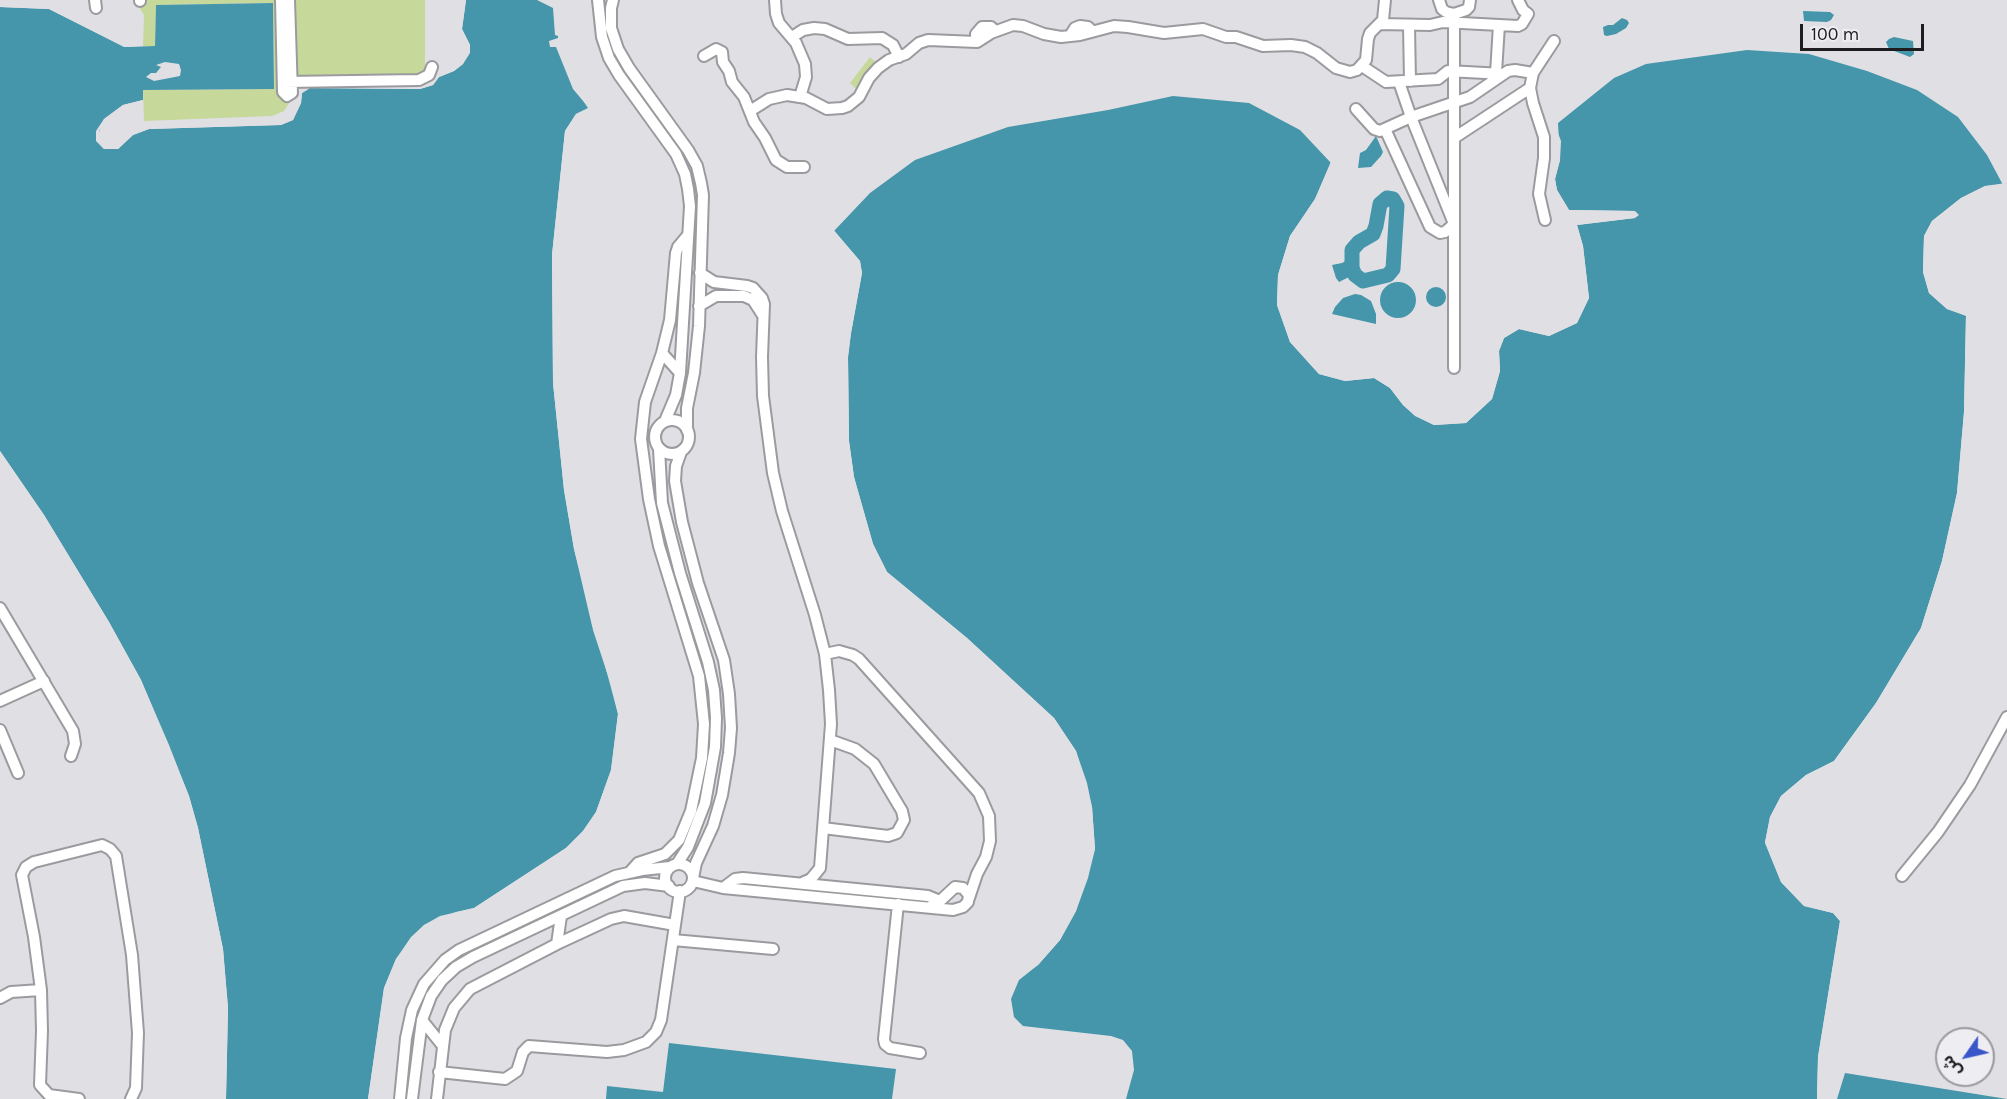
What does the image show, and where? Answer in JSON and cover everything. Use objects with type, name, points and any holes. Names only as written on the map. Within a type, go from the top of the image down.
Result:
[{"type":"street","points":[[598,0],[602,37],[609,58],[676,154],[686,180],[690,206],[680,373],[676,394],[665,421],[658,426],[655,434],[655,442],[660,449],[671,454],[681,452]]},
{"type":"street","points":[[412,1099],[422,1020],[431,996],[442,980],[456,967],[473,957],[623,886],[645,883],[669,886],[680,891],[689,887],[696,863],[713,826],[722,795],[731,728],[724,660],[694,569],[675,481],[676,466],[688,442],[687,408],[694,367],[699,306],[702,195],[699,172],[688,150],[618,49],[611,28],[613,0]]},
{"type":"street","points":[[775,0],[779,23],[800,50],[805,64],[806,77],[800,97]]},
{"type":"street","points":[[750,111],[761,103],[778,96],[800,97],[827,109],[842,108],[859,97],[869,78],[878,68],[889,60],[910,52],[919,43],[928,40],[977,42],[995,31],[1010,26],[1023,26],[1053,36],[1070,36],[1121,26],[1164,33],[1203,29],[1263,46],[1291,45],[1305,48],[1342,72],[1350,72],[1362,66],[1366,60],[1368,39],[1384,16],[1385,0]]},
{"type":"street","points":[[1433,0],[1434,24]]},
{"type":"street","points":[[1439,0],[1442,9],[1454,18],[1518,26],[1528,14],[1518,0]]},
{"type":"street","points":[[1380,24],[1409,26],[1443,22],[1466,10],[1470,0]]},
{"type":"street","points":[[285,1],[287,82],[418,80],[429,75],[432,67]]},
{"type":"street","points":[[1454,18],[1454,368]]},
{"type":"street","points":[[1499,25],[1500,74]]},
{"type":"street","points":[[1409,26],[1405,82],[1411,117],[1454,224]]},
{"type":"street","points":[[792,38],[803,30],[814,28],[825,29],[848,39],[882,38],[893,45],[899,57]]},
{"type":"street","points":[[1545,220],[1539,194],[1544,158],[1544,137],[1530,88],[1533,73],[1554,41]]},
{"type":"street","points":[[704,56],[716,49],[722,52],[723,62],[732,82],[744,97],[754,122],[776,160],[788,167],[804,167]]},
{"type":"street","points":[[1362,66],[1382,80],[1405,82],[1438,79],[1447,72],[1500,74],[1515,70],[1533,73]]},
{"type":"street","points":[[1356,108],[1374,129],[1385,129],[1411,117],[1470,97],[1500,74]]},
{"type":"street","points":[[1454,138],[1530,88]]},
{"type":"street","points":[[1385,129],[1430,227],[1440,233],[1445,232],[1454,224]]},
{"type":"street","points":[[629,873],[638,863],[665,854],[679,840],[691,810],[700,776],[704,740],[702,692],[694,653],[653,523],[641,439],[645,402],[662,354],[670,320],[675,253],[688,235]]},
{"type":"street","points":[[700,273],[714,282],[753,288],[764,304],[763,396],[773,473],[782,511],[825,654],[830,701],[830,740],[820,868],[826,880],[833,886]]},
{"type":"street","points":[[699,306],[716,296],[744,296],[757,304],[763,317]]},
{"type":"street","points":[[662,354],[680,373]]},
{"type":"street","points":[[665,421],[678,421],[687,430]]},
{"type":"street","points":[[660,449],[662,502],[711,676],[715,711],[715,747],[708,792],[700,819],[685,853],[666,877],[669,886]]},
{"type":"street","points":[[671,585],[687,595]]},
{"type":"street","points":[[0,608],[74,735],[75,744],[71,756]]},
{"type":"street","points":[[693,879],[723,888],[957,910],[966,905],[986,857],[991,833],[989,816],[979,793],[859,660],[853,655],[839,651],[825,654]]},
{"type":"street","points":[[0,701],[44,681]]},
{"type":"street","points":[[1902,876],[1938,832],[2003,736],[2007,717]]},
{"type":"street","points":[[0,730],[18,773]]},
{"type":"street","points":[[823,828],[888,837],[897,833],[904,820],[902,811],[874,764],[855,749],[830,740]]},
{"type":"street","points":[[79,1099],[49,1095],[42,1089],[39,1080],[42,1031],[41,990],[34,937],[23,885],[30,870],[43,860],[102,846],[110,849],[116,856],[136,984],[138,1034],[136,1083],[131,1099]]},
{"type":"street","points":[[400,1099],[406,1038],[412,1010],[424,984],[434,971],[459,950],[600,882],[629,873],[674,866],[688,867],[693,879]]},
{"type":"street","points":[[802,884],[811,879],[820,868]]},
{"type":"street","points":[[930,907],[977,874]]},
{"type":"street","points":[[723,888],[735,879],[743,878],[928,896],[940,901]]},
{"type":"street","points":[[957,886],[966,890],[969,898]]},
{"type":"street","points":[[439,1072],[505,1080],[517,1071],[523,1052],[530,1046],[607,1052],[624,1050],[646,1042],[656,1032],[662,1020],[680,891]]},
{"type":"street","points":[[898,904],[884,1039],[885,1044],[890,1048],[920,1053]]},
{"type":"street","points":[[557,944],[561,916]]},
{"type":"street","points":[[436,1099],[442,1045],[450,1015],[470,990],[604,921],[624,916],[675,925]]},
{"type":"street","points":[[673,940],[773,950]]},
{"type":"street","points":[[0,998],[5,990],[41,990]]},
{"type":"street","points":[[422,1020],[442,1045]]},
{"type":"street","points":[[123,1099],[136,1083]]},
{"type":"green space","points":[[143,0],[425,0],[425,78],[296,81],[293,97],[284,111],[272,116],[144,121],[143,90],[274,89],[273,3],[156,5],[155,46],[143,46],[144,15],[138,5]]},
{"type":"green space","points":[[870,57],[879,65],[859,92],[850,83]]},
{"type":"water","points":[[466,0],[537,0],[553,8],[555,35],[558,38],[549,41],[550,47],[556,47],[573,89],[589,108],[576,114],[565,131],[552,255],[553,383],[564,490],[574,549],[618,714],[611,770],[596,812],[583,831],[566,848],[474,908],[456,912],[424,925],[396,959],[384,988],[368,1099],[226,1099],[228,1008],[223,949],[198,828],[189,796],[141,680],[109,622],[44,515],[0,451],[0,7],[49,9],[124,47],[155,46],[156,5],[273,3],[274,89],[143,90],[143,100],[123,105],[104,119],[96,140],[104,149],[118,149],[133,135],[149,129],[281,125],[293,120],[301,103],[302,93],[310,88],[420,89],[433,85],[439,77],[454,71],[463,64],[470,45],[462,29]],"holes":[[[165,62],[179,64],[180,76],[154,81],[146,77],[151,73],[156,73],[161,67],[156,65]]]},
{"type":"water","points":[[1803,11],[1830,12],[1834,15],[1827,22],[1804,21]]},
{"type":"water","points":[[1622,18],[1629,23],[1626,28],[1616,34],[1604,35],[1603,27],[1613,25]]},
{"type":"water","points":[[1894,37],[1913,41],[1914,54],[1910,57],[1889,49],[1886,42]]},
{"type":"water","points":[[1747,50],[1809,54],[1867,71],[1917,90],[1958,117],[1987,155],[2003,185],[1985,186],[1961,198],[1932,221],[1924,236],[1923,272],[1929,293],[1947,309],[1966,315],[1964,412],[1957,493],[1942,561],[1921,628],[1876,703],[1834,761],[1806,775],[1781,796],[1770,817],[1765,842],[1781,882],[1804,906],[1833,913],[1840,921],[1818,1057],[1817,1099],[1126,1099],[1134,1070],[1132,1051],[1123,1040],[1111,1036],[1023,1026],[1014,1017],[1011,999],[1019,980],[1038,965],[1060,940],[1076,911],[1095,849],[1092,807],[1076,751],[1054,718],[967,638],[887,572],[873,544],[854,477],[849,441],[848,357],[862,273],[860,261],[834,231],[870,193],[915,160],[1008,127],[1173,96],[1249,103],[1300,130],[1331,163],[1315,199],[1290,236],[1278,275],[1277,305],[1290,342],[1319,374],[1345,381],[1374,378],[1390,388],[1403,405],[1416,416],[1434,425],[1466,423],[1492,399],[1500,371],[1499,351],[1504,338],[1519,329],[1549,336],[1577,323],[1589,298],[1583,246],[1577,225],[1635,218],[1635,211],[1569,210],[1557,190],[1555,179],[1560,160],[1558,123],[1614,78],[1646,64]]},
{"type":"water","points":[[1376,136],[1383,152],[1381,156],[1371,167],[1358,168],[1360,153],[1366,150]]},
{"type":"water","points":[[1351,258],[1352,268],[1358,278],[1349,277],[1339,282],[1332,265]]},
{"type":"water","points":[[1398,282],[1411,287],[1416,300],[1411,313],[1398,318],[1385,313],[1380,300],[1385,287]]},
{"type":"water","points":[[1436,287],[1443,290],[1446,297],[1443,304],[1436,307],[1429,304],[1426,297],[1429,290]]},
{"type":"water","points":[[1355,294],[1371,301],[1376,314],[1376,324],[1332,314],[1343,298]]},
{"type":"water","points":[[669,1043],[896,1069],[892,1099],[606,1099],[607,1086],[663,1092]]},
{"type":"water","points":[[1845,1073],[2007,1099],[1837,1099]]},
{"type":"pier","points":[[463,0],[466,0],[462,29],[470,45],[470,53],[463,64],[454,71],[439,77],[433,85],[420,89],[310,88],[302,93],[301,103],[293,120],[281,125],[149,129],[133,135],[118,149],[104,149],[96,141],[96,131],[104,119],[123,105],[143,100],[143,103],[124,107],[106,121],[99,131],[99,139],[105,146],[116,146],[132,132],[149,126],[280,122],[291,117],[298,102],[299,92],[309,85],[420,86],[431,82],[438,74],[461,62],[467,52],[467,46],[459,30]]},
{"type":"pier","points":[[0,4],[50,6],[125,44],[143,43],[143,46],[125,47],[49,9],[0,7]]},
{"type":"pier","points":[[581,95],[592,108],[578,116],[567,132],[555,255],[556,383],[567,490],[577,549],[596,629],[615,687],[621,714],[614,770],[599,813],[568,851],[476,911],[441,919],[425,927],[413,939],[398,960],[387,989],[371,1099],[368,1099],[384,988],[396,959],[411,937],[424,925],[440,916],[474,908],[566,848],[583,831],[596,812],[611,770],[618,714],[593,630],[574,549],[564,490],[553,383],[552,255],[565,131],[576,114],[588,108]]},
{"type":"pier","points":[[1556,121],[1561,141],[1560,160],[1555,179],[1557,190],[1569,210],[1635,211],[1639,215],[1635,218],[1577,225],[1583,246],[1589,298],[1577,323],[1549,336],[1519,329],[1504,338],[1499,351],[1500,371],[1492,399],[1466,423],[1434,425],[1415,416],[1390,388],[1374,378],[1345,381],[1319,374],[1290,342],[1277,305],[1278,275],[1290,236],[1315,199],[1332,159],[1334,163],[1317,201],[1292,237],[1281,275],[1280,305],[1292,341],[1321,371],[1345,378],[1375,375],[1392,385],[1405,403],[1417,414],[1435,422],[1465,420],[1489,398],[1497,371],[1496,350],[1502,336],[1519,326],[1549,333],[1575,321],[1586,298],[1580,246],[1574,224],[1634,215],[1567,212],[1554,191],[1552,180],[1557,159]]},
{"type":"pier","points":[[2006,183],[2004,188],[1985,189],[1962,200],[1935,223],[1927,236],[1926,271],[1931,291],[1948,307],[1967,313],[1969,316],[1967,412],[1960,494],[1945,562],[1923,629],[1879,704],[1836,763],[1808,777],[1783,798],[1773,818],[1768,842],[1783,880],[1806,903],[1834,910],[1843,921],[1821,1057],[1820,1099],[1817,1099],[1818,1057],[1840,921],[1833,913],[1804,906],[1781,882],[1765,843],[1770,817],[1781,796],[1806,775],[1834,761],[1876,703],[1921,628],[1942,561],[1957,493],[1964,412],[1966,316],[1947,309],[1929,293],[1923,272],[1924,236],[1932,221],[1961,198],[1985,186]]},
{"type":"pier","points":[[832,228],[860,261],[862,273],[848,357],[849,441],[854,477],[873,544],[887,572],[967,638],[1054,718],[1076,751],[1087,783],[1092,807],[1095,849],[1088,878],[1076,911],[1060,940],[1038,965],[1027,970],[1057,938],[1074,910],[1085,877],[1092,849],[1089,808],[1084,784],[1073,752],[1051,720],[965,640],[885,574],[870,545],[851,478],[846,441],[845,356],[859,273],[858,262],[832,233]]},
{"type":"pier","points":[[0,451],[44,515],[109,622],[141,680],[189,796],[198,828],[223,949],[228,1008],[226,1099],[223,1099],[225,1008],[220,950],[196,829],[186,797],[138,682],[106,623],[41,517],[0,457]]},
{"type":"waterway","points":[[1387,198],[1393,199],[1397,206],[1393,269],[1388,275],[1363,281],[1355,275],[1352,268],[1352,250],[1359,242],[1373,234],[1380,204],[1387,198]]}]
